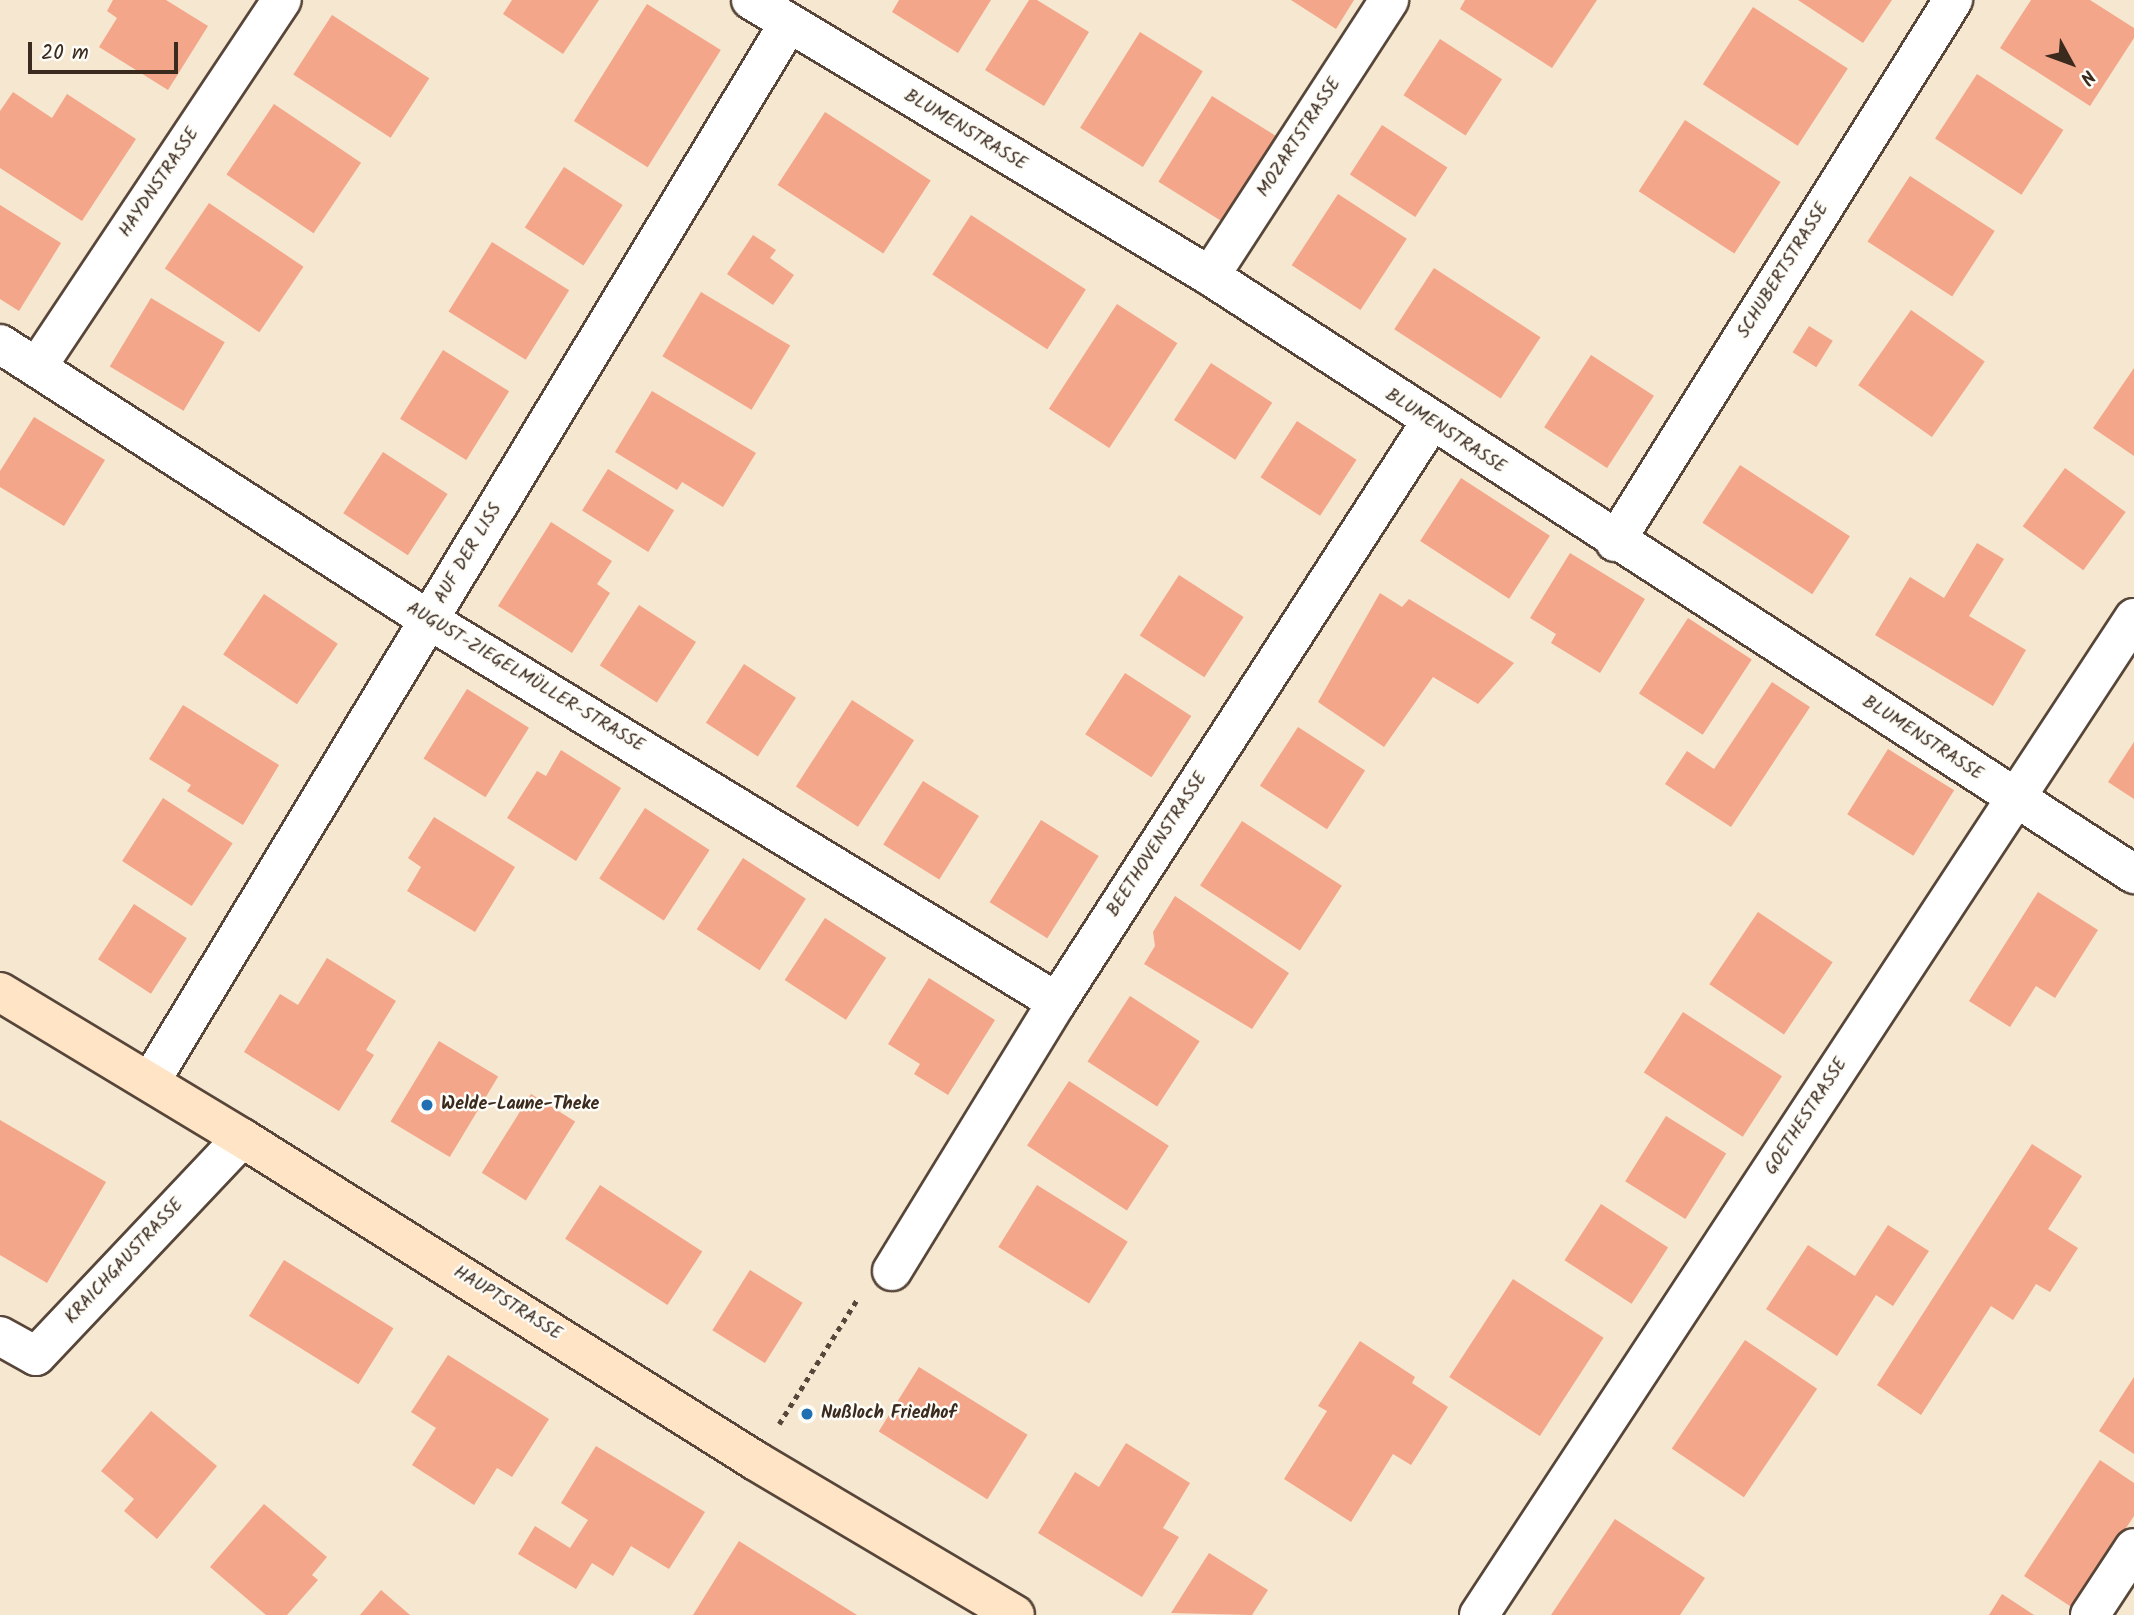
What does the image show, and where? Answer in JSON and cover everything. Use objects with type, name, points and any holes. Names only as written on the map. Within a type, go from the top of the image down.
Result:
[{"type":"main road","name":"HAUPTSTRASSE","points":[[0,992],[242,1138],[756,1461],[1015,1615]]},
{"type":"street","name":"HAYDNSTRASSE","points":[[37,366],[282,0]]},
{"type":"street","name":"BLUMENSTRASSE","points":[[751,0],[787,26],[1210,276],[1430,423],[2134,874]]},
{"type":"street","name":"MOZARTSTRASSE","points":[[1210,276],[1389,0]]},
{"type":"street","name":"SCHUBERTSTRASSE","points":[[1615,542],[1953,0]]},
{"type":"street","name":"AUF DER LISS","points":[[150,1082],[787,26]]},
{"type":"street","name":"AUGUST-ZIEGELMÜLLER-STRASSE","points":[[0,344],[429,621],[1057,1002]]},
{"type":"street","name":"BEETHOVENSTRASSE","points":[[892,1271],[1057,1002],[1430,423]]},
{"type":"street","name":"GOETHESTRASSE","points":[[1479,1615],[2134,618]]},
{"type":"street","name":"KRAICHGAUSTRASSE","points":[[0,1336],[36,1356],[242,1138]]},
{"type":"street","points":[[2090,1615],[2134,1548]]},
{"type":"path","points":[[756,1461],[873,1275],[892,1271]]},
{"type":"building","points":[[113,0],[166,0],[208,26],[168,90],[99,47],[117,18],[107,11]]},
{"type":"building","points":[[512,0],[599,0],[563,54],[503,14]]},
{"type":"building","points":[[899,0],[991,0],[958,53],[892,12]]},
{"type":"building","points":[[1029,0],[1037,0],[1089,32],[1044,106],[985,70]]},
{"type":"building","points":[[1291,0],[1354,0],[1336,29]]},
{"type":"building","points":[[1465,0],[1597,0],[1552,68],[1460,9]]},
{"type":"building","points":[[1798,0],[1892,0],[1863,43]]},
{"type":"building","points":[[2031,0],[2090,0],[2134,28],[2134,38],[2090,106],[2000,48]]},
{"type":"building","points":[[647,4],[721,50],[648,167],[574,121]]},
{"type":"building","points":[[1753,7],[1848,69],[1798,146],[1703,84]]},
{"type":"building","points":[[332,15],[429,78],[391,138],[293,75]]},
{"type":"building","points":[[1140,32],[1203,71],[1143,167],[1080,128]]},
{"type":"building","points":[[1440,39],[1502,79],[1466,135],[1404,95]]},
{"type":"building","points":[[1977,74],[2063,130],[2021,195],[1935,139]]},
{"type":"building","points":[[13,92],[52,118],[67,94],[136,139],[82,221],[0,168],[0,111]]},
{"type":"building","points":[[1212,96],[1276,136],[1222,221],[1158,182]]},
{"type":"building","points":[[274,104],[361,163],[314,233],[226,174]]},
{"type":"building","points":[[825,112],[931,181],[883,254],[778,185]]},
{"type":"building","points":[[1685,120],[1781,182],[1734,253],[1639,191]]},
{"type":"building","points":[[1382,125],[1447,167],[1415,217],[1350,174]]},
{"type":"building","points":[[564,167],[623,205],[583,266],[525,227]]},
{"type":"building","points":[[1910,176],[1995,231],[1952,296],[1868,241]]},
{"type":"building","points":[[1338,194],[1407,239],[1360,310],[1292,265]]},
{"type":"building","points":[[209,203],[304,267],[259,332],[165,268]]},
{"type":"building","points":[[0,205],[61,243],[19,311],[0,299]]},
{"type":"building","points":[[971,215],[1086,290],[1047,349],[932,275]]},
{"type":"building","points":[[753,235],[776,250],[770,258],[794,275],[773,305],[727,274]]},
{"type":"building","points":[[492,242],[569,290],[526,360],[449,312]]},
{"type":"building","points":[[1434,268],[1541,337],[1501,398],[1394,329]]},
{"type":"building","points":[[701,292],[790,346],[752,410],[662,356]]},
{"type":"building","points":[[151,298],[225,342],[184,411],[110,367]]},
{"type":"building","points":[[1117,304],[1177,343],[1109,448],[1049,409]]},
{"type":"building","points":[[1911,310],[1985,362],[1932,437],[1858,385]]},
{"type":"building","points":[[1809,326],[1833,341],[1816,367],[1793,352]]},
{"type":"building","points":[[443,350],[509,391],[466,460],[400,419]]},
{"type":"building","points":[[1591,355],[1654,396],[1607,468],[1544,427]]},
{"type":"building","points":[[1211,363],[1272,403],[1235,460],[1174,420]]},
{"type":"building","points":[[2134,368],[2134,456],[2093,428]]},
{"type":"building","points":[[652,391],[756,453],[723,507],[682,482],[677,490],[615,452]]},
{"type":"building","points":[[34,417],[105,460],[64,526],[0,487],[0,471]]},
{"type":"building","points":[[1297,421],[1357,460],[1320,516],[1261,477]]},
{"type":"building","points":[[383,452],[448,494],[408,555],[343,513]]},
{"type":"building","points":[[1740,465],[1850,536],[1812,594],[1702,523]]},
{"type":"building","points":[[2065,468],[2126,512],[2083,570],[2023,526]]},
{"type":"building","points":[[608,469],[674,510],[648,552],[582,511]]},
{"type":"building","points":[[1461,478],[1550,536],[1509,599],[1420,541]]},
{"type":"building","points":[[551,522],[612,561],[597,584],[610,593],[572,653],[498,606]]},
{"type":"building","points":[[1977,543],[2004,559],[1969,616],[2026,650],[1993,706],[1875,635],[1910,577],[1944,598]]},
{"type":"building","points":[[1570,553],[1645,599],[1600,673],[1551,643],[1556,634],[1530,618]]},
{"type":"building","points":[[1179,575],[1244,617],[1204,677],[1140,635]]},
{"type":"building","points":[[1380,593],[1402,607],[1409,599],[1514,663],[1478,704],[1433,677],[1384,747],[1318,702]]},
{"type":"building","points":[[264,594],[338,644],[297,704],[223,655]]},
{"type":"building","points":[[639,605],[696,642],[657,702],[600,665]]},
{"type":"building","points":[[1688,618],[1752,659],[1703,735],[1639,693]]},
{"type":"building","points":[[744,664],[796,698],[758,756],[706,723]]},
{"type":"building","points":[[1125,673],[1191,716],[1151,777],[1085,734]]},
{"type":"building","points":[[1772,682],[1810,707],[1731,827],[1665,784],[1687,751],[1714,769]]},
{"type":"building","points":[[467,689],[529,728],[485,797],[424,759]]},
{"type":"building","points":[[852,700],[914,740],[858,827],[796,786]]},
{"type":"building","points":[[183,705],[279,765],[243,825],[187,791],[191,785],[149,759]]},
{"type":"building","points":[[1298,727],[1365,771],[1327,829],[1260,786]]},
{"type":"building","points":[[2134,742],[2134,799],[2108,782]]},
{"type":"building","points":[[1888,749],[1954,790],[1913,856],[1847,814]]},
{"type":"building","points":[[561,750],[621,788],[576,861],[507,818],[537,771],[546,776]]},
{"type":"building","points":[[923,781],[979,816],[939,880],[883,845]]},
{"type":"building","points":[[163,798],[233,843],[192,906],[122,861]]},
{"type":"building","points":[[645,808],[710,850],[664,920],[599,878]]},
{"type":"building","points":[[434,817],[515,867],[475,932],[407,891],[421,867],[408,858]]},
{"type":"building","points":[[1041,820],[1099,856],[1047,938],[990,902]]},
{"type":"building","points":[[1242,821],[1342,886],[1300,950],[1200,886]]},
{"type":"building","points":[[743,858],[806,899],[760,970],[697,929]]},
{"type":"building","points":[[2038,892],[2098,930],[2055,998],[2036,986],[2010,1027],[1969,1001]]},
{"type":"building","points":[[1175,896],[1289,973],[1252,1029],[1144,964],[1155,946],[1153,932]]},
{"type":"building","points":[[134,904],[187,938],[151,994],[98,959]]},
{"type":"building","points":[[1758,912],[1833,962],[1784,1034],[1709,984]]},
{"type":"building","points":[[825,918],[886,958],[846,1020],[785,980]]},
{"type":"building","points":[[327,958],[396,1001],[366,1050],[374,1055],[339,1111],[244,1052],[280,994],[298,1005]]},
{"type":"building","points":[[929,978],[995,1020],[948,1095],[914,1074],[920,1064],[888,1044]]},
{"type":"building","points":[[1130,996],[1200,1041],[1157,1107],[1088,1061]]},
{"type":"building","points":[[1683,1012],[1782,1076],[1743,1137],[1644,1072]]},
{"type":"building","points":[[439,1041],[498,1077],[450,1157],[391,1122]]},
{"type":"building","points":[[1069,1081],[1169,1146],[1127,1210],[1027,1146]]},
{"type":"building","points":[[531,1094],[575,1122],[526,1200],[482,1173]]},
{"type":"building","points":[[1666,1116],[1726,1154],[1685,1219],[1625,1181]]},
{"type":"building","points":[[0,1120],[106,1182],[47,1283],[0,1255]]},
{"type":"building","points":[[2032,1144],[2082,1176],[2048,1229],[2078,1248],[2050,1292],[2036,1284],[2013,1320],[1991,1306],[1921,1415],[1877,1385]]},
{"type":"building","points":[[600,1185],[702,1251],[667,1305],[565,1239]]},
{"type":"building","points":[[1037,1185],[1128,1242],[1089,1304],[998,1247]]},
{"type":"building","points":[[1601,1204],[1668,1248],[1632,1304],[1565,1260]]},
{"type":"building","points":[[1888,1225],[1929,1251],[1893,1306],[1876,1295],[1837,1356],[1766,1309],[1808,1245],[1855,1276]]},
{"type":"building","points":[[284,1260],[393,1328],[358,1384],[249,1316]]},
{"type":"building","points":[[750,1270],[803,1303],[765,1363],[712,1330]]},
{"type":"building","points":[[1513,1279],[1604,1338],[1540,1436],[1449,1377]]},
{"type":"building","points":[[1745,1340],[1817,1389],[1744,1497],[1672,1449]]},
{"type":"building","points":[[1360,1341],[1415,1377],[1412,1383],[1448,1407],[1411,1465],[1393,1454],[1351,1522],[1284,1479],[1327,1411],[1318,1406]]},
{"type":"building","points":[[448,1355],[549,1419],[512,1477],[497,1468],[474,1505],[412,1465],[436,1428],[411,1412]]},
{"type":"building","points":[[919,1367],[1028,1435],[987,1499],[879,1431]]},
{"type":"building","points":[[2134,1377],[2134,1454],[2099,1431]]},
{"type":"building","points":[[151,1411],[217,1466],[157,1539],[124,1511],[134,1499],[101,1471]]},
{"type":"building","points":[[1126,1443],[1190,1483],[1163,1528],[1179,1537],[1142,1597],[1038,1533],[1075,1472],[1099,1487]]},
{"type":"building","points":[[596,1446],[705,1512],[669,1569],[631,1546],[613,1576],[592,1563],[576,1589],[518,1554],[535,1526],[570,1548],[588,1520],[561,1503]]},
{"type":"building","points":[[2100,1460],[2134,1483],[2134,1516],[2073,1608],[2024,1576]]},
{"type":"building","points":[[264,1504],[327,1557],[312,1575],[318,1580],[287,1615],[266,1615],[210,1567]]},
{"type":"building","points":[[1615,1519],[1705,1578],[1680,1615],[1551,1615]]},
{"type":"building","points":[[739,1541],[857,1615],[693,1615]]},
{"type":"building","points":[[1209,1553],[1268,1590],[1252,1615],[1171,1613]]},
{"type":"building","points":[[381,1590],[410,1615],[360,1615]]},
{"type":"building","points":[[2002,1594],[2034,1615],[1989,1615]]},
{"type":"place","name":"Welde-Laune-Theke","points":[[427,1105]]},
{"type":"place","name":"Nußloch Friedhof","points":[[807,1414]]}]
